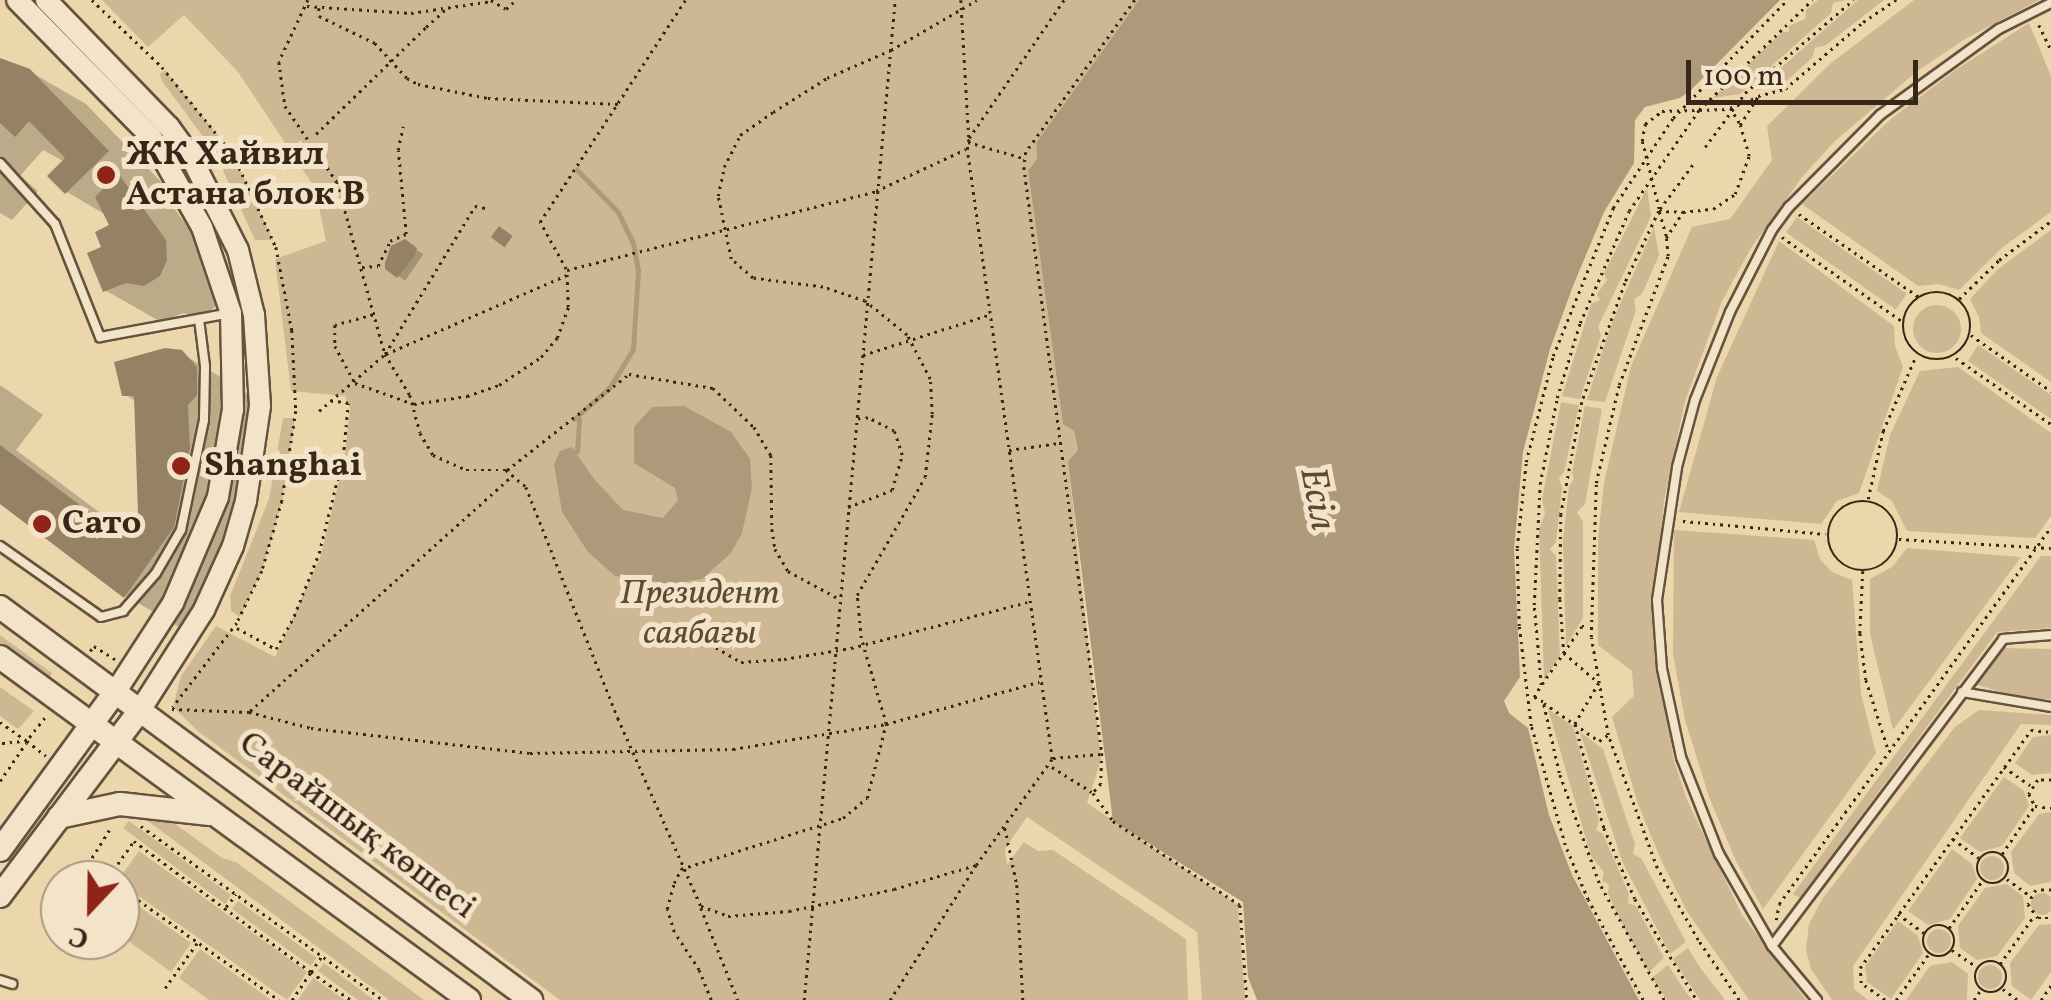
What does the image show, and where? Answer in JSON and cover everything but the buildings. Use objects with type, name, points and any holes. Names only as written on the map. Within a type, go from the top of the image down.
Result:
[{"type":"main road","name":"Сарайшық көшесі","points":[[0,606],[531,1000]]},
{"type":"main road","name":"Сарайшық көшесі","points":[[0,658],[469,1000]]},
{"type":"main road","points":[[0,850],[116,691]]},
{"type":"main road","points":[[0,896],[141,709]]},
{"type":"main road","points":[[59,816],[120,804],[215,814]]},
{"type":"street","points":[[17,0],[152,137],[202,227],[230,313],[233,408],[218,497],[173,604],[116,691]]},
{"type":"street","points":[[46,0],[169,126],[192,158],[238,250],[254,315],[260,406],[246,501],[233,546],[204,610],[141,709]]},
{"type":"lane","points":[[1817,1000],[1772,946],[1719,854],[1681,757],[1662,668],[1658,600],[1667,519],[1695,400],[1730,312],[1772,230],[1789,207],[1880,114],[1942,67],[2032,10],[2051,3]]},
{"type":"lane","points":[[0,162],[55,224],[100,338],[230,313]]},
{"type":"lane","points":[[0,546],[101,617],[123,612],[156,573],[181,530],[186,511],[204,420],[205,366],[199,319]]},
{"type":"lane","points":[[1772,946],[2003,639],[2051,635]]},
{"type":"lane","points":[[1962,692],[2051,708]]},
{"type":"lane","points":[[0,980],[12,984]]},
{"type":"path","points":[[308,0],[280,62],[285,106],[336,182],[385,354],[433,455],[466,470],[506,470],[526,487],[632,752],[738,1000]]},
{"type":"path","points":[[305,6],[411,13],[491,0],[506,9],[516,0]]},
{"type":"path","points":[[374,314],[335,325],[335,346],[354,383],[412,404],[467,396],[499,385],[541,358],[557,338],[568,307],[567,272],[540,222],[685,0]]},
{"type":"path","points":[[804,1000],[824,824],[864,301],[895,0]]},
{"type":"path","points":[[890,1000],[976,865],[1052,759],[967,148],[961,0]]},
{"type":"path","points":[[681,869],[843,818],[867,798],[886,724],[863,645],[857,595],[925,477],[931,446],[930,379],[910,340],[864,301],[823,287],[753,278],[731,260],[721,227],[721,182],[740,135],[828,78],[891,50],[977,0]]},
{"type":"path","points":[[969,140],[1064,0]]},
{"type":"path","points":[[1093,793],[1101,784],[1102,753],[1024,159],[1135,0]]},
{"type":"path","points":[[1643,1000],[1613,949],[1565,846],[1527,697],[1517,548],[1534,419],[1596,242],[1646,154],[1679,111],[1786,0]]},
{"type":"path","points":[[1542,685],[1534,555],[1540,484],[1557,398],[1605,260],[1652,175],[1699,110],[1812,0]]},
{"type":"path","points":[[1706,147],[1730,108],[1853,0]]},
{"type":"path","points":[[319,8],[319,16],[375,43],[406,78],[418,84],[488,98],[618,104]]},
{"type":"path","points":[[308,141],[447,8]]},
{"type":"path","points":[[2032,10],[2051,50]]},
{"type":"path","points":[[1666,238],[1641,133],[1649,118],[1662,110],[1730,108],[1758,96]]},
{"type":"path","points":[[1730,108],[1740,125]]},
{"type":"path","points":[[360,267],[378,266],[390,242],[406,234],[398,150],[402,127]]},
{"type":"path","points":[[969,140],[1024,159]]},
{"type":"path","points":[[385,354],[580,264],[876,191],[967,148]]},
{"type":"path","points":[[1693,164],[1659,211],[1600,347],[1576,431],[1561,514],[1564,653],[1599,683],[1575,724],[1604,828],[1669,960],[1697,1000]]},
{"type":"path","points":[[319,411],[385,354],[475,206],[486,208]]},
{"type":"path","points":[[1789,207],[1920,297],[1944,293],[1958,300],[1968,312],[1970,334],[1954,357],[1939,360],[1917,354],[1904,335],[1903,322],[1920,297]]},
{"type":"path","points":[[1659,211],[1683,212]]},
{"type":"path","points":[[1958,300],[1999,260],[2051,221]]},
{"type":"path","points":[[1772,230],[1903,322]]},
{"type":"path","points":[[860,356],[990,314]]},
{"type":"path","points":[[1970,334],[2051,391]]},
{"type":"path","points":[[1867,500],[1883,431],[1917,354]]},
{"type":"path","points":[[1954,357],[2051,424]]},
{"type":"path","points":[[506,470],[629,374],[674,378],[712,388],[754,428],[770,455],[772,529],[776,549],[788,571],[840,598]]},
{"type":"path","points":[[234,627],[276,649],[294,616],[319,554],[343,457],[348,403],[331,401]]},
{"type":"path","points":[[847,508],[868,503],[892,490],[902,455],[894,430],[868,418],[854,419]]},
{"type":"path","points":[[1008,450],[1062,442]]},
{"type":"path","points":[[249,712],[514,474]]},
{"type":"path","points":[[1867,500],[1889,512],[1898,539],[1888,562],[1863,571],[1836,560],[1827,534],[1834,514],[1844,506],[1867,500]]},
{"type":"path","points":[[1667,519],[1827,534]]},
{"type":"path","points":[[1772,946],[1778,904],[2051,527]]},
{"type":"path","points":[[1898,539],[2051,548]]},
{"type":"path","points":[[1863,571],[1860,634],[1866,680],[1888,751]]},
{"type":"path","points":[[703,640],[741,662],[863,645],[1029,601]]},
{"type":"path","points":[[1534,697],[1582,626],[1591,626]]},
{"type":"path","points":[[89,654],[94,646],[121,662]]},
{"type":"path","points":[[172,708],[249,712],[311,728],[493,750],[733,749],[886,724],[1040,682]]},
{"type":"path","points":[[1527,697],[1543,702],[1599,741],[1608,735]]},
{"type":"path","points":[[1543,702],[1578,831],[1626,938],[1664,1000]]},
{"type":"path","points":[[0,781],[45,718]]},
{"type":"path","points":[[0,722],[52,760]]},
{"type":"path","points":[[1885,1000],[1862,983],[1860,968],[2031,730],[2051,732]]},
{"type":"path","points":[[0,744],[27,741]]},
{"type":"path","points":[[1052,759],[1102,753]]},
{"type":"path","points":[[1050,766],[1093,793],[1114,820],[1240,905],[1247,1000]]},
{"type":"path","points":[[2004,767],[2032,786]]},
{"type":"path","points":[[2051,780],[2042,778],[2032,786],[2030,799],[2035,806],[2051,808]]},
{"type":"path","points":[[2002,855],[2035,806]]},
{"type":"path","points":[[135,822],[383,1000]]},
{"type":"path","points":[[90,860],[112,825]]},
{"type":"path","points":[[1005,828],[1016,885],[1023,1000]]},
{"type":"path","points":[[1952,839],[1980,858]]},
{"type":"path","points":[[122,860],[134,841],[350,1000]]},
{"type":"path","points":[[1990,852],[2002,855],[2008,866],[2005,877],[1996,883],[1983,880],[1977,868],[1980,858],[1990,852]]},
{"type":"path","points":[[700,906],[728,916],[814,905],[976,865]]},
{"type":"path","points":[[681,869],[666,908],[711,1000]]},
{"type":"path","points":[[2005,877],[2030,896]]},
{"type":"path","points":[[1948,929],[1983,880]]},
{"type":"path","points":[[2034,916],[2028,904],[2030,896],[2040,888],[2051,890]]},
{"type":"path","points":[[225,909],[236,894]]},
{"type":"path","points":[[140,901],[279,1000]]},
{"type":"path","points":[[1898,914],[1926,934]]},
{"type":"path","points":[[2034,916],[2051,918]]},
{"type":"path","points":[[2000,965],[2034,916]]},
{"type":"path","points":[[1936,926],[1948,929],[1955,940],[1952,950],[1942,957],[1929,954],[1924,946],[1926,934],[1936,926]]},
{"type":"path","points":[[165,988],[198,942]]},
{"type":"path","points":[[1952,950],[1978,968]]},
{"type":"path","points":[[1896,1000],[1929,954]]},
{"type":"path","points":[[292,1000],[322,956]]},
{"type":"path","points":[[1988,962],[2000,965],[2006,976],[2002,988],[1989,993],[1981,990],[1975,978],[1978,968],[1988,962]]},
{"type":"path","points":[[2041,1000],[2051,986]]},
{"type":"path","points":[[2002,988],[2018,1000]]},
{"type":"path","points":[[1974,1000],[1981,990]]},
{"type":"green space","name":"Президент саябағы","points":[[102,0],[1139,0],[1036,143],[1037,160],[1028,172],[1063,424],[1074,431],[1078,450],[1068,461],[1101,760],[1087,803],[1238,905],[1245,1000],[1202,1000],[1197,932],[1027,817],[1005,849],[1007,865],[1024,842],[1038,851],[1053,850],[1186,939],[1188,1000],[560,1000],[199,732],[173,707],[181,676],[216,626],[275,657],[321,555],[344,460],[350,409],[345,396],[291,391],[275,259],[326,241],[315,188],[238,72],[184,15],[148,47]]},
{"type":"green space","points":[[1818,0],[1846,0],[1833,3],[1831,13],[1740,94],[1713,98],[1782,32],[1789,32],[1789,26],[1805,19],[1806,10]]},
{"type":"green space","points":[[1858,0],[1884,0],[1826,45],[1815,48],[1812,58],[1780,87],[1756,90]]},
{"type":"green space","points":[[1914,0],[2039,0],[1965,39],[1916,72],[1835,141],[1803,176],[1751,248],[1722,301],[1685,401],[1664,501],[1653,624],[1674,761],[1687,800],[1742,915],[1806,1000],[1749,1000],[1688,913],[1661,860],[1638,804],[1612,717],[1634,696],[1632,671],[1598,645],[1598,538],[1604,483],[1631,366],[1692,227],[1730,219],[1772,160],[1767,126],[1831,63]]},
{"type":"green space","points":[[2029,23],[2051,76],[2051,212],[2003,247],[1959,290],[1939,284],[1918,286],[1802,204],[1891,119],[1957,69]]},
{"type":"green space","points":[[165,70],[233,154],[273,240],[255,240],[215,153],[162,81],[160,74]]},
{"type":"green space","points":[[1647,188],[1651,216],[1598,327],[1601,335],[1580,399],[1562,396],[1591,304],[1600,300],[1597,294],[1607,280],[1604,274]]},
{"type":"green space","points":[[1797,217],[1907,294],[1896,309],[1786,233]]},
{"type":"green space","points":[[1654,227],[1659,255],[1642,294],[1634,299],[1636,310],[1605,402],[1587,400],[1611,325]]},
{"type":"green space","points":[[2051,230],[2051,382],[1981,333],[1979,317],[1970,299],[1998,269]]},
{"type":"green space","points":[[1779,241],[1894,326],[1895,346],[1903,367],[1859,493],[1837,501],[1821,524],[1679,512],[1717,377]]},
{"type":"green space","points":[[1937,305],[1954,312],[1961,329],[1954,346],[1937,353],[1920,346],[1913,329],[1920,312]]},
{"type":"green space","points":[[1978,345],[2051,395],[2051,419],[1968,361]]},
{"type":"green space","points":[[1958,367],[2051,433],[2051,516],[2035,538],[1907,531],[1892,501],[1877,491],[1890,435],[1920,371]]},
{"type":"green space","points":[[1561,402],[1579,405],[1564,472],[1559,478],[1562,487],[1556,542],[1550,549],[1556,556],[1560,656],[1544,680],[1539,529],[1545,513],[1542,499]]},
{"type":"green space","points":[[1585,406],[1602,409],[1585,504],[1577,512],[1583,522],[1583,618],[1566,646],[1563,541]]},
{"type":"green space","points":[[283,418],[295,418],[282,501],[262,571],[240,617],[231,611],[230,596],[269,499]]},
{"type":"green space","points":[[1674,530],[1814,540],[1820,559],[1832,572],[1852,580],[1861,694],[1876,753],[1763,909],[1736,861],[1709,797],[1685,720],[1673,654]]},
{"type":"green space","points":[[1907,548],[2021,557],[1893,730],[1870,634],[1870,579],[1892,567]]},
{"type":"green space","points":[[2041,556],[2051,556],[2051,628],[1997,632],[1800,898],[1793,894]]},
{"type":"green space","points":[[0,635],[52,673],[48,681],[0,647]]},
{"type":"green space","points":[[2004,648],[2051,649],[2051,699],[2022,699],[1975,684]]},
{"type":"green space","points":[[0,687],[34,711],[18,729],[0,716]]},
{"type":"green space","points":[[1548,709],[1573,726],[1599,821],[1596,830],[1603,834],[1629,894],[1628,903],[1636,906],[1664,958],[1649,972],[1620,920],[1608,893],[1609,884],[1602,881],[1604,872],[1591,856]]},
{"type":"green space","points":[[1979,710],[2051,715],[2051,725],[2021,724],[1853,966],[1854,989],[1868,1000],[1832,1000],[1811,969],[1806,950],[1809,924],[1823,898],[1955,727]]},
{"type":"green space","points":[[1580,732],[1603,749],[1635,844],[1633,854],[1641,858],[1686,942],[1670,954],[1622,861]]},
{"type":"green space","points":[[2051,735],[2051,773],[2032,775],[2015,763],[2033,737]]},
{"type":"green space","points":[[2004,777],[2024,791],[2029,806],[2002,846],[1980,852],[1960,838]]},
{"type":"green space","points":[[2051,812],[2051,882],[2030,886],[2014,873],[2011,852],[2039,814]]},
{"type":"green space","points":[[137,813],[171,821],[222,858],[236,862],[424,1000],[389,1000]]},
{"type":"green space","points":[[129,821],[231,895],[225,904],[123,828]]},
{"type":"green space","points":[[1952,849],[1972,864],[1977,879],[1950,919],[1928,925],[1908,911]]},
{"type":"green space","points":[[139,851],[307,972],[287,1000],[140,897],[140,860],[132,860]]},
{"type":"green space","points":[[1992,856],[2004,868],[1992,880],[1980,868]]},
{"type":"green space","points":[[2007,884],[2023,896],[2025,918],[1997,956],[1977,960],[1960,948],[1958,926],[1985,888]]},
{"type":"green space","points":[[2042,893],[2050,896],[2050,912],[2042,915],[2034,912],[2031,904],[2034,896]]},
{"type":"green space","points":[[238,901],[316,958],[311,966],[232,909]]},
{"type":"green space","points":[[140,907],[191,943],[171,972],[140,950]]},
{"type":"green space","points":[[1898,921],[1918,936],[1923,953],[1891,999],[1867,982],[1865,966]]},
{"type":"green space","points":[[2051,924],[2051,972],[2031,1000],[2012,986],[2010,963],[2039,925]]},
{"type":"green space","points":[[1939,929],[1948,932],[1948,950],[1939,953],[1930,950],[1927,941],[1930,932]]},
{"type":"green space","points":[[1688,948],[1725,1000],[1700,1000],[1673,959]]},
{"type":"green space","points":[[200,949],[271,1000],[209,1000],[179,978]]},
{"type":"green space","points":[[1952,962],[1968,974],[1967,1000],[1906,1000],[1930,966]]},
{"type":"green space","points":[[324,963],[374,1000],[358,1000],[318,971]]},
{"type":"green space","points":[[1668,965],[1692,1000],[1667,1000],[1652,978]]},
{"type":"green space","points":[[1990,965],[2002,977],[1990,989],[1978,977]]},
{"type":"green space","points":[[313,978],[345,1000],[298,1000]]},
{"type":"water","name":"Есіл","points":[[1139,0],[1780,0],[1691,90],[1680,98],[1645,107],[1635,120],[1634,163],[1604,212],[1573,286],[1550,349],[1523,452],[1514,549],[1520,677],[1504,701],[1509,713],[1528,728],[1549,815],[1572,875],[1639,1000],[1257,1000],[1248,977],[1243,902],[1113,821],[1068,461],[1078,450],[1074,431],[1063,424],[1028,171],[1037,159],[1036,143]]},
{"type":"water","points":[[684,406],[731,432],[750,459],[752,488],[742,533],[731,553],[702,579],[672,584],[615,576],[588,552],[562,512],[554,464],[560,451],[572,447],[594,479],[623,510],[663,518],[678,500],[675,488],[634,463],[634,427],[652,407]]},
{"type":"waterway","points":[[574,419],[610,387],[633,349],[638,271],[633,243],[618,212],[577,170]]},
{"type":"waterway","points":[[577,451],[579,419]]},
{"type":"place","name":"ЖК Хайвил Астана блок B","points":[[106,175]]},
{"type":"place","name":"Shanghai","points":[[181,466]]},
{"type":"place","name":"Сато","points":[[42,524]]}]
